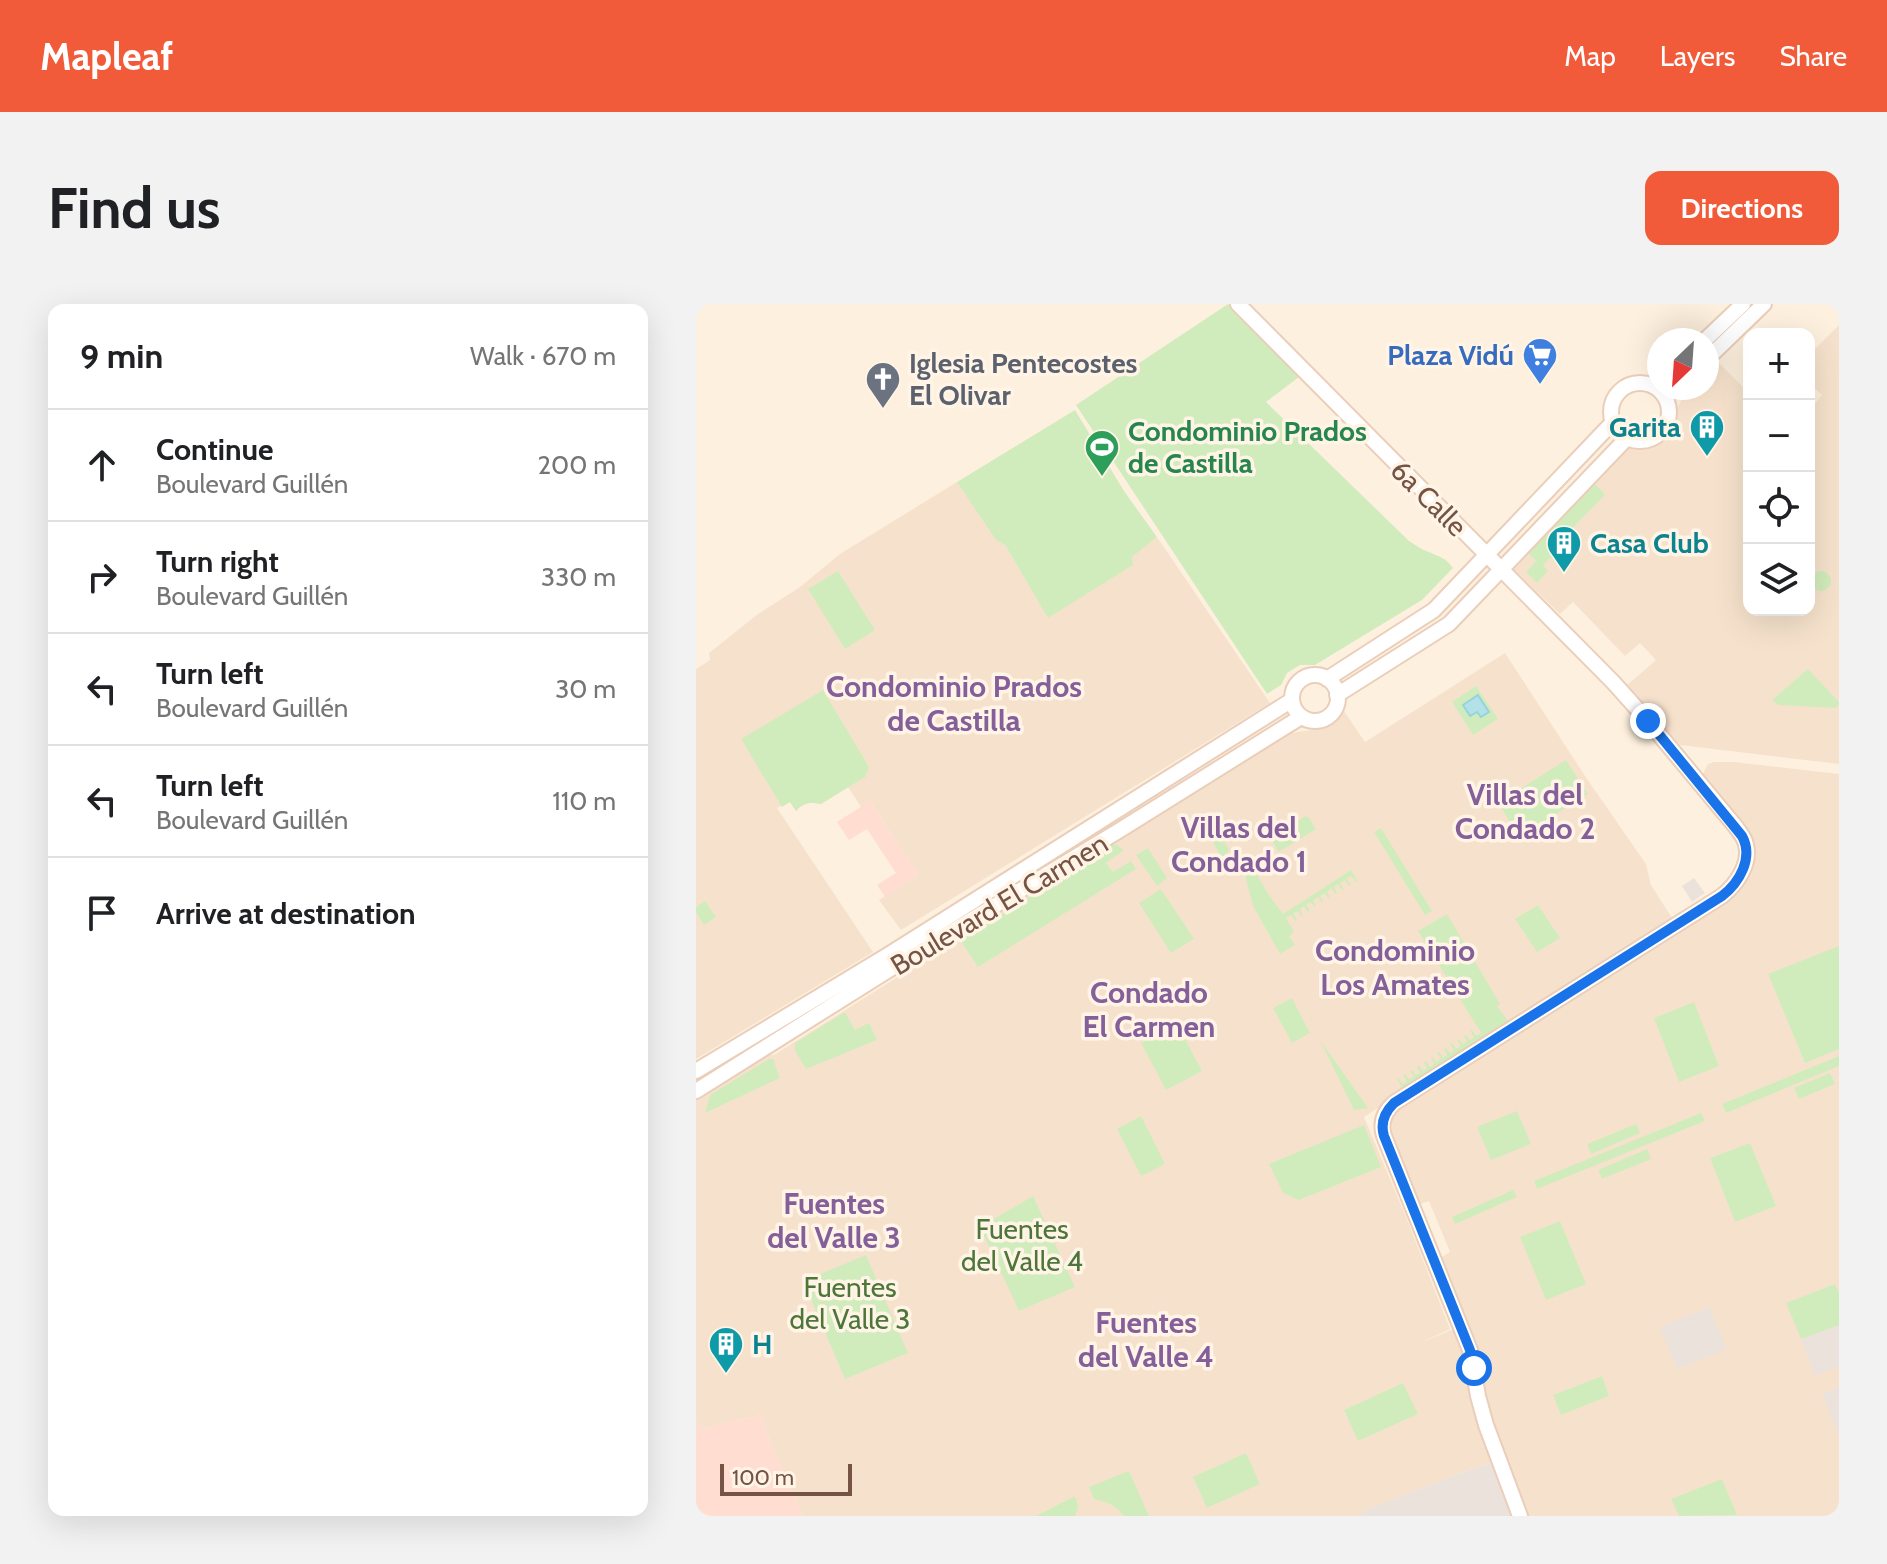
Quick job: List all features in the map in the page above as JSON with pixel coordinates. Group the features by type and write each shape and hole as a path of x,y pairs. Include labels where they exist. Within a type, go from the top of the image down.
{"main road":[{"name":"6a Calle","path":"1238,304 1613,682 1746,842 1745,864 1738,879 1722,896 1394,1103 1385,1114 1382,1124 1384,1136 1470,1350 1486,1425 1520,1516"},
{"path":"1718,328 1743,304"},
{"path":"1719,347 1764,304"},
{"path":"1647,385 1629,385 1612,405 1613,422 1621,434 1641,441 1661,433 1668,420 1667,400"},
{"name":"Boulevard El Carmen","path":"696,1091 895,966 969,912 1292,700 1293,688 1305,677 1312,675 1327,679 1434,610 1613,422"},
{"name":"Boulevard El Carmen","path":"701,1068 969,912 1132,823 1301,717 1316,721 1329,716 1337,704 1337,695 1449,624 1627,438"},
{"path":"1327,679 1333,683 1337,695"},
{"path":"1292,700 1295,711 1301,717"},
{"path":"701,1068 711,1078 717,1078"}],"shaded area":[{"path":"1839,325 1839,764 1680,745 1626,686 1656,660 1640,643 1625,656 1573,602 1560,614 1509,565 1612,458 1632,445 1653,444 1669,433 1681,400 1719,400 1719,363 1743,387 1743,616 1815,616 1815,404 1822,395 1815,389 1815,349"},
{"path":"957,482 1005,545 1048,617 1157,537 1270,703 901,930 879,900 918,875 870,801 861,807 848,787 821,804 810,802 796,811 790,802 777,808 873,952 696,1059 696,669 710,660 709,653 840,554"},
{"path":"1505,653 1646,864 1651,885 1672,918 1364,1117 1450,1329 1420,1343 1454,1329 1491,1463 1362,1512 1363,1516 803,1516 761,1415 702,1429 696,1418 696,1098 774,1055 1105,846 1292,733 1329,727 1344,711 1365,742"},
{"path":"1714,762 1839,774 1839,1516 1528,1516 1487,1410 1440,1258 1450,1252 1429,1201 1417,1205 1392,1136 1392,1119 1401,1105 1738,893 1753,864 1754,846 1702,776 1708,764"},
{"path":"870,801 918,875 885,897 877,885 896,873 867,829 849,840 837,822"},
{"path":"1694,878 1705,893 1692,902 1682,886"},
{"path":"1709,1307 1727,1349 1677,1369 1660,1327"},
{"path":"1839,1325 1839,1366 1815,1376 1801,1339"},
{"path":"1839,1387 1839,1430 1837,1431 1822,1394"},
{"path":"761,1415 803,1516 696,1516 696,1418 702,1429"},
{"path":"1491,1463 1511,1516 1363,1516 1361,1512 1455,1475"}],"green space":[{"path":"1228,304 1299,377 1266,402 1409,541 1442,558 1453,568 1422,600 1315,665 1300,665 1287,673 1281,685 1267,694 1076,405"},
{"name":"Condominio Prados de Castilla","path":"1075,410 1124,491 1157,537 1132,557 1133,565 1048,618 1005,545 996,540 957,482"},
{"path":"1591,479 1605,495 1552,549 1561,558 1556,563 1550,558 1543,565 1548,571 1537,583 1526,572 1536,561 1524,549"},
{"path":"838,571 875,630 845,649 808,589"},
{"path":"1821,571 1830,577 1828,588 1821,591 1815,589 1815,573"},
{"path":"1808,669 1839,702 1838,706 1778,705 1772,700"},
{"path":"1476,686 1498,719 1473,735 1452,702"},
{"path":"823,690 869,767 865,777 821,804 807,804 796,811 790,802 782,807 741,739"},
{"name":"Villas del Condado 2","path":"1566,760 1588,794 1520,837 1498,803"},
{"name":"Villas del Condado 1","path":"1305,816 1316,829 1279,852 1273,843 1275,836"},
{"path":"1213,826 1229,849 1223,856 1211,839 1209,829"},
{"name":"Condominio Los Amates","path":"1381,828 1432,911 1425,915 1374,832"},
{"name":"Condado El Carmen","path":"1109,845 1117,845 1124,850 1106,863 1113,872 1131,861 1136,869 978,967 960,940"},
{"path":"1148,848 1167,878 1157,886 1136,855"},
{"name":"Villas del Condado 1","path":"1245,854 1283,914 1351,870 1357,880 1351,876 1347,879 1351,884 1349,886 1345,880 1340,883 1342,890 1338,884 1334,887 1335,894 1331,888 1327,892 1330,897 1324,893 1320,896 1322,903 1318,897 1313,900 1315,907 1310,902 1306,905 1310,910 1308,912 1304,906 1300,909 1303,915 1298,911 1293,913 1297,919 1295,921 1291,915 1286,918 1294,932 1289,936 1295,945 1280,954 1253,906 1240,856"},
{"name":"Condado El Carmen","path":"1161,889 1194,939 1171,953 1139,903"},
{"path":"705,901 716,917 704,925 696,907"},
{"path":"1538,905 1560,938 1537,952 1515,919"},
{"name":"Condominio Los Amates","path":"1447,914 1508,1021 1403,1090 1398,1078 1403,1084 1407,1081 1403,1075 1409,1079 1414,1077 1410,1071 1416,1075 1420,1073 1419,1065 1423,1071 1427,1068 1424,1062 1430,1067 1434,1064 1432,1057 1436,1062 1441,1059 1437,1053 1443,1058 1447,1055 1444,1049 1450,1053 1454,1051 1450,1044 1456,1049 1461,1046 1457,1040 1463,1044 1467,1042 1464,1036 1470,1040 1474,1037 1470,1031 1476,1036 1481,1033 1418,931"},
{"path":"1839,946 1839,1049 1805,1063 1768,974"},
{"path":"1292,998 1310,1033 1292,1043 1273,1008"},
{"path":"1694,1002 1719,1066 1679,1082 1654,1018"},
{"path":"845,1012 855,1030 869,1023 877,1040 806,1069 795,1051 795,1043"},
{"name":"Condado El Carmen","path":"1177,1024 1202,1071 1166,1090 1141,1043"},
{"path":"1320,1040 1368,1108 1354,1110"},
{"path":"1839,1056 1839,1066 1726,1113 1722,1104"},
{"path":"773,1059 780,1078 705,1113 710,1095"},
{"path":"1830,1073 1835,1084 1799,1099 1794,1088"},
{"path":"1517,1111 1531,1144 1491,1160 1477,1127"},
{"path":"1701,1113 1705,1121 1537,1189 1534,1181"},
{"name":"Condado El Carmen","path":"1141,1116 1165,1164 1141,1176 1117,1129"},
{"path":"1636,1124 1640,1133 1591,1154 1587,1144"},
{"path":"1364,1125 1381,1167 1299,1200 1283,1193 1269,1164"},
{"path":"1750,1143 1776,1206 1735,1222 1710,1158"},
{"path":"1647,1149 1651,1159 1602,1179 1598,1170"},
{"path":"1513,1190 1517,1197 1455,1224 1452,1217"},
{"name":"Fuentes del Valle 4","path":"1033,1196 1075,1287 1019,1311 980,1227"},
{"path":"1560,1221 1586,1284 1546,1300 1520,1237"},
{"name":"Fuentes del Valle 3","path":"866,1255 908,1353 845,1379 803,1281"},
{"path":"1835,1284 1839,1293 1839,1325 1801,1339 1786,1303"},
{"path":"1602,1376 1609,1396 1561,1415 1553,1395"},
{"path":"1403,1383 1418,1414 1358,1441 1344,1410"},
{"path":"1246,1453 1260,1484 1207,1508 1193,1477"},
{"path":"1129,1471 1149,1516 1124,1516 1111,1504 1094,1499 1089,1487"},
{"path":"1722,1479 1737,1515 1679,1516 1671,1499"},
{"path":"1075,1496 1078,1507 1075,1516 1036,1516"}],"water":[{"path":"1478,695 1489,712 1481,717 1477,712 1470,716 1463,705"}],"place":[{"name":"Plaza Vidú","path":"1540,386"},
{"name":"Iglesia Pentecostes El Olivar","path":"883,410"},
{"name":"Garita","path":"1707,458"},
{"name":"Condominio Prados de Castilla","path":"1102,478"},
{"name":"Casa Club","path":"1564,574"},
{"name":"H","path":"726,1375"}],"district":[{"name":"Condominio Prados de Castilla","path":"954,703"},
{"name":"Villas del Condado 2","path":"1525,811"},
{"name":"Villas del Condado 1","path":"1239,844"},
{"name":"Condominio Los Amates","path":"1395,967"},
{"name":"Condado El Carmen","path":"1149,1009"},
{"name":"Fuentes del Valle 3","path":"834,1220"},
{"name":"Fuentes del Valle 4","path":"1146,1339"}],"route":[{"path":"1474,1368 1470,1350 1384,1136 1383,1120 1394,1103 1722,896 1738,879 1747,856 1746,842 1648,721"}]}
